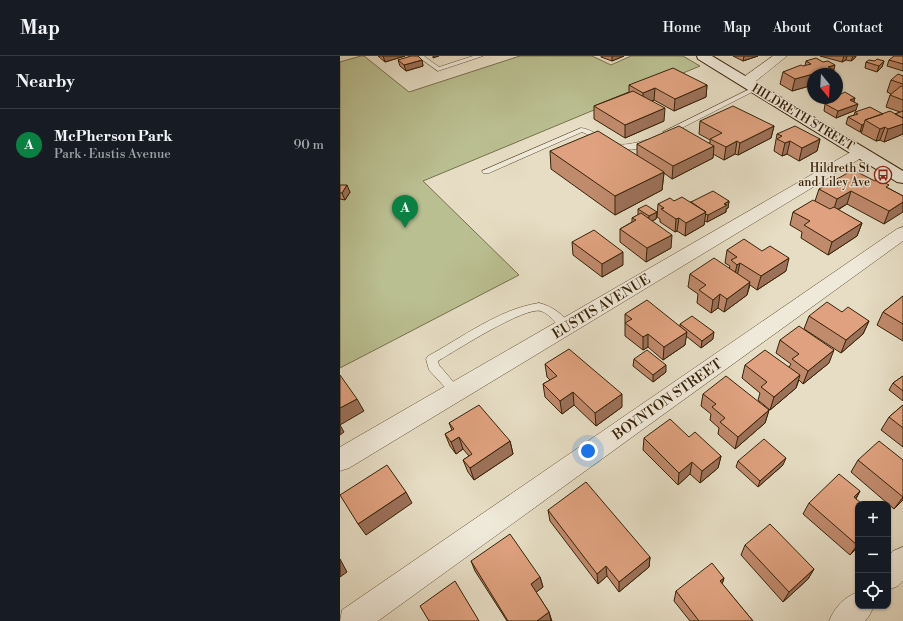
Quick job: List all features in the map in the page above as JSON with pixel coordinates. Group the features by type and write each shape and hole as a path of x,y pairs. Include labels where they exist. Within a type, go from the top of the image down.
{"street":[{"name":"HILDRETH STREET","path":"703,56 861,152 901,174"},
{"path":"751,85 781,56"},
{"name":"EUSTIS AVENUE","path":"340,460 861,152"},
{"name":"BOYNTON STREET","path":"353,621 903,233"},
{"path":"891,573 903,561"},
{"path":"844,621 856,609"}],"lane":[{"path":"420,56 438,69 480,56"},
{"path":"486,171 581,130 588,130 604,142 617,147 636,146 660,136 751,85"},
{"path":"456,392 433,367 432,359 512,315 530,308 540,307 550,312 566,327"}],"green space":[{"path":"364,56 409,92 520,56 592,56 611,65 631,56 683,56 700,66 423,181 519,275 340,368 340,62"}],"building":[{"path":"411,56 418,56 422,60 404,65 398,60"},
{"path":"894,56 903,56 903,64 889,60"},
{"path":"816,58 823,62 828,61 835,65 828,67 830,68 807,68 807,76 795,79 783,72 801,65 811,64 806,61"},
{"path":"877,59 884,61 879,66 866,62 869,60 875,61"},
{"path":"673,68 707,85 675,99 655,88 643,93 629,85"},
{"path":"898,74 903,76 903,84 891,80"},
{"path":"901,86 903,87 903,100 890,95"},
{"path":"633,91 665,108 625,125 594,106"},
{"path":"845,92 855,98 850,100 858,104 838,111 825,104 843,104 843,93"},
{"path":"733,106 774,126 740,143 737,141 726,147 710,139 722,133 700,121"},
{"path":"870,107 883,114 865,120 864,124 862,125 848,117 858,114 855,112"},
{"path":"890,111 903,118 903,124 888,129 885,127 880,129 865,120"},
{"path":"903,111 903,118 895,114"},
{"path":"679,126 714,146 673,166 637,144"},
{"path":"795,126 820,139 802,148 790,141 785,143 777,139 782,136 777,134"},
{"path":"598,131 664,172 615,196 550,151"},
{"path":"853,170 875,181 878,179 889,185 886,187 903,196 903,202 889,211 851,191 837,199 819,189"},
{"path":"340,185 347,185 342,193 340,193"},
{"path":"713,191 729,201 724,204 727,205 708,215 691,202"},
{"path":"682,197 706,212 686,223 679,218 676,219 661,209 664,208 658,204 670,198 674,201"},
{"path":"813,200 830,209 834,207 862,223 832,242 804,225 810,221 793,212"},
{"path":"646,205 657,212 649,216 638,209"},
{"path":"641,213 672,235 647,248 620,229 636,220 632,218"},
{"path":"594,230 623,252 602,264 572,242"},
{"path":"744,239 762,251 770,246 789,258 761,276 740,263 737,265 731,260 737,257 727,250"},
{"path":"714,258 750,282 727,299 720,294 713,300 699,290 706,285 690,274"},
{"path":"903,296 903,324 883,312"},
{"path":"647,300 687,332 664,347 648,334 643,337 625,323 632,319 625,314"},
{"path":"827,302 842,312 848,307 869,321 846,340 809,316"},
{"path":"692,316 714,332 702,341 680,324"},
{"path":"799,326 834,350 808,371 792,359 799,354 780,340"},
{"path":"569,349 622,394 595,413 573,392 560,401 543,384 557,376 545,364"},
{"path":"647,350 666,365 653,375 634,359"},
{"path":"765,350 800,375 774,397 761,387 767,382 745,365"},
{"path":"340,375 357,399 340,408"},
{"path":"726,376 769,410 738,437 720,422 725,418 712,407 716,404 703,394"},
{"path":"903,376 903,391 893,383"},
{"path":"479,405 510,441 470,468 463,460 472,454 459,437 451,442 445,434 454,429 449,423"},
{"path":"903,405 903,428 889,417"},
{"path":"670,419 689,437 695,432 721,456 702,471 692,462 679,473 644,438"},
{"path":"764,439 786,458 760,481 738,461"},
{"path":"879,441 903,460 903,497 858,460"},
{"path":"387,465 406,492 358,524 340,495"},
{"path":"839,474 860,491 854,497 859,501 855,501 855,543 809,503"},
{"path":"586,482 650,557 619,582 606,566 597,574 548,510"},
{"path":"770,524 814,569 789,592 745,545"},
{"path":"510,534 540,577 531,584 549,612 537,621 508,621 471,561"},
{"path":"712,563 724,578 720,581 753,621 699,621 676,591"},
{"path":"455,581 479,621 429,621 420,606"}],"place":[{"name":"Hildreth St and Liley Ave","path":"883,175"},
{"name":"McPherson Park","path":"405,228"}]}
